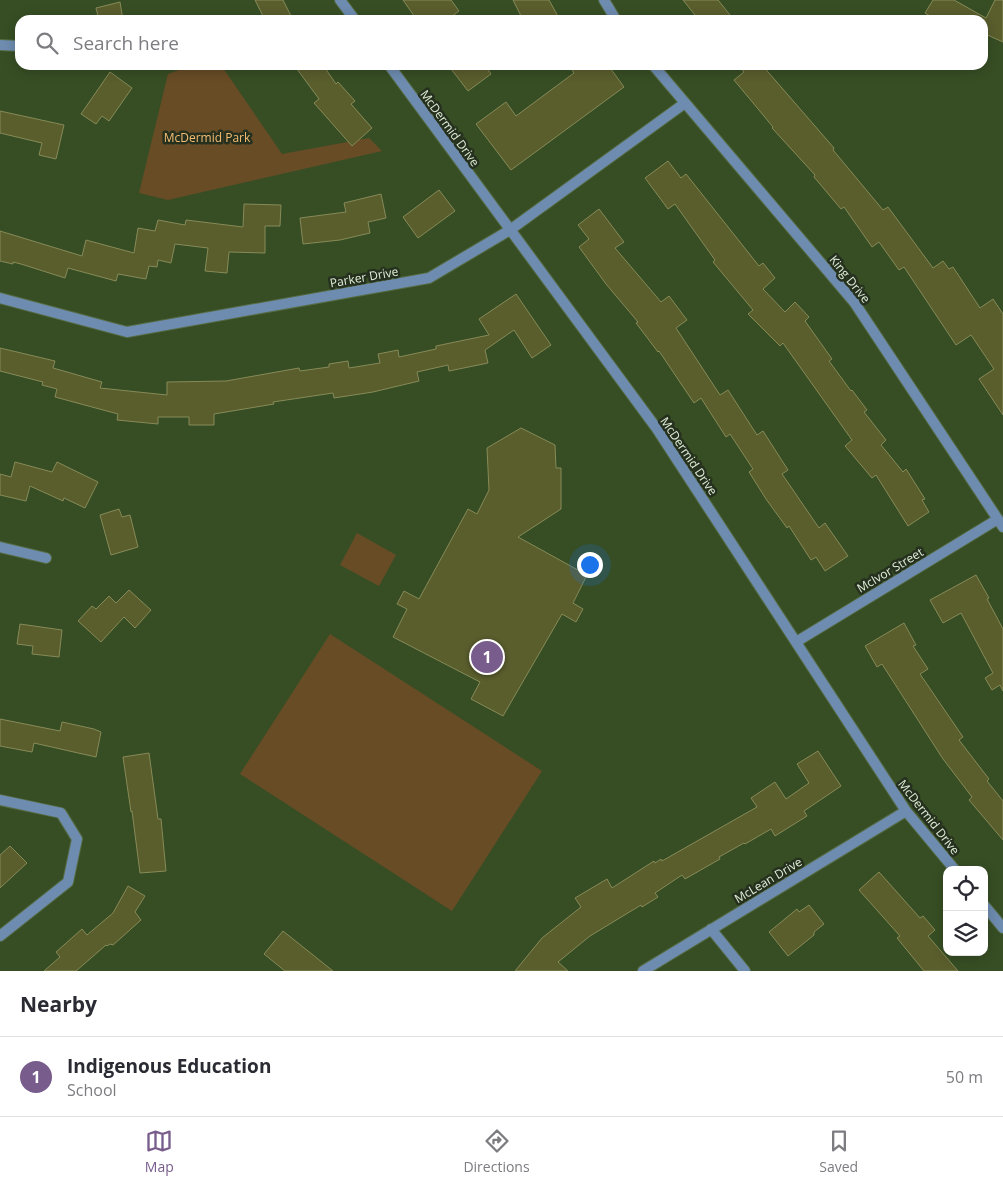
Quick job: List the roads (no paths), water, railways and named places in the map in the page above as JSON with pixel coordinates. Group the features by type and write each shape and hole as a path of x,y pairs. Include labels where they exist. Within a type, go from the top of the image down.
{"street":[{"path":"340,0 351,15"},
{"path":"604,0 613,15"},
{"path":"0,45 15,46"},
{"name":"McDermid Drive","path":"392,70 657,428 906,811 952,866"},
{"name":"King Drive","path":"657,70 854,302 1000,523"},
{"name":"Parker Drive","path":"0,298 127,332 428,278 510,230 685,103"},
{"name":"McIvor Street","path":"796,642 1000,523"},
{"path":"0,547 46,558"},
{"path":"0,800 61,813 77,839 68,882 0,936"},
{"name":"McLean Drive","path":"643,971 906,811"},
{"path":"988,910 1003,928"},
{"path":"710,929 745,971"}],"place":[{"name":"Indigenous Education","path":"487,657"}],"park label":[{"name":"McDermid Park","path":"207,137"}]}
